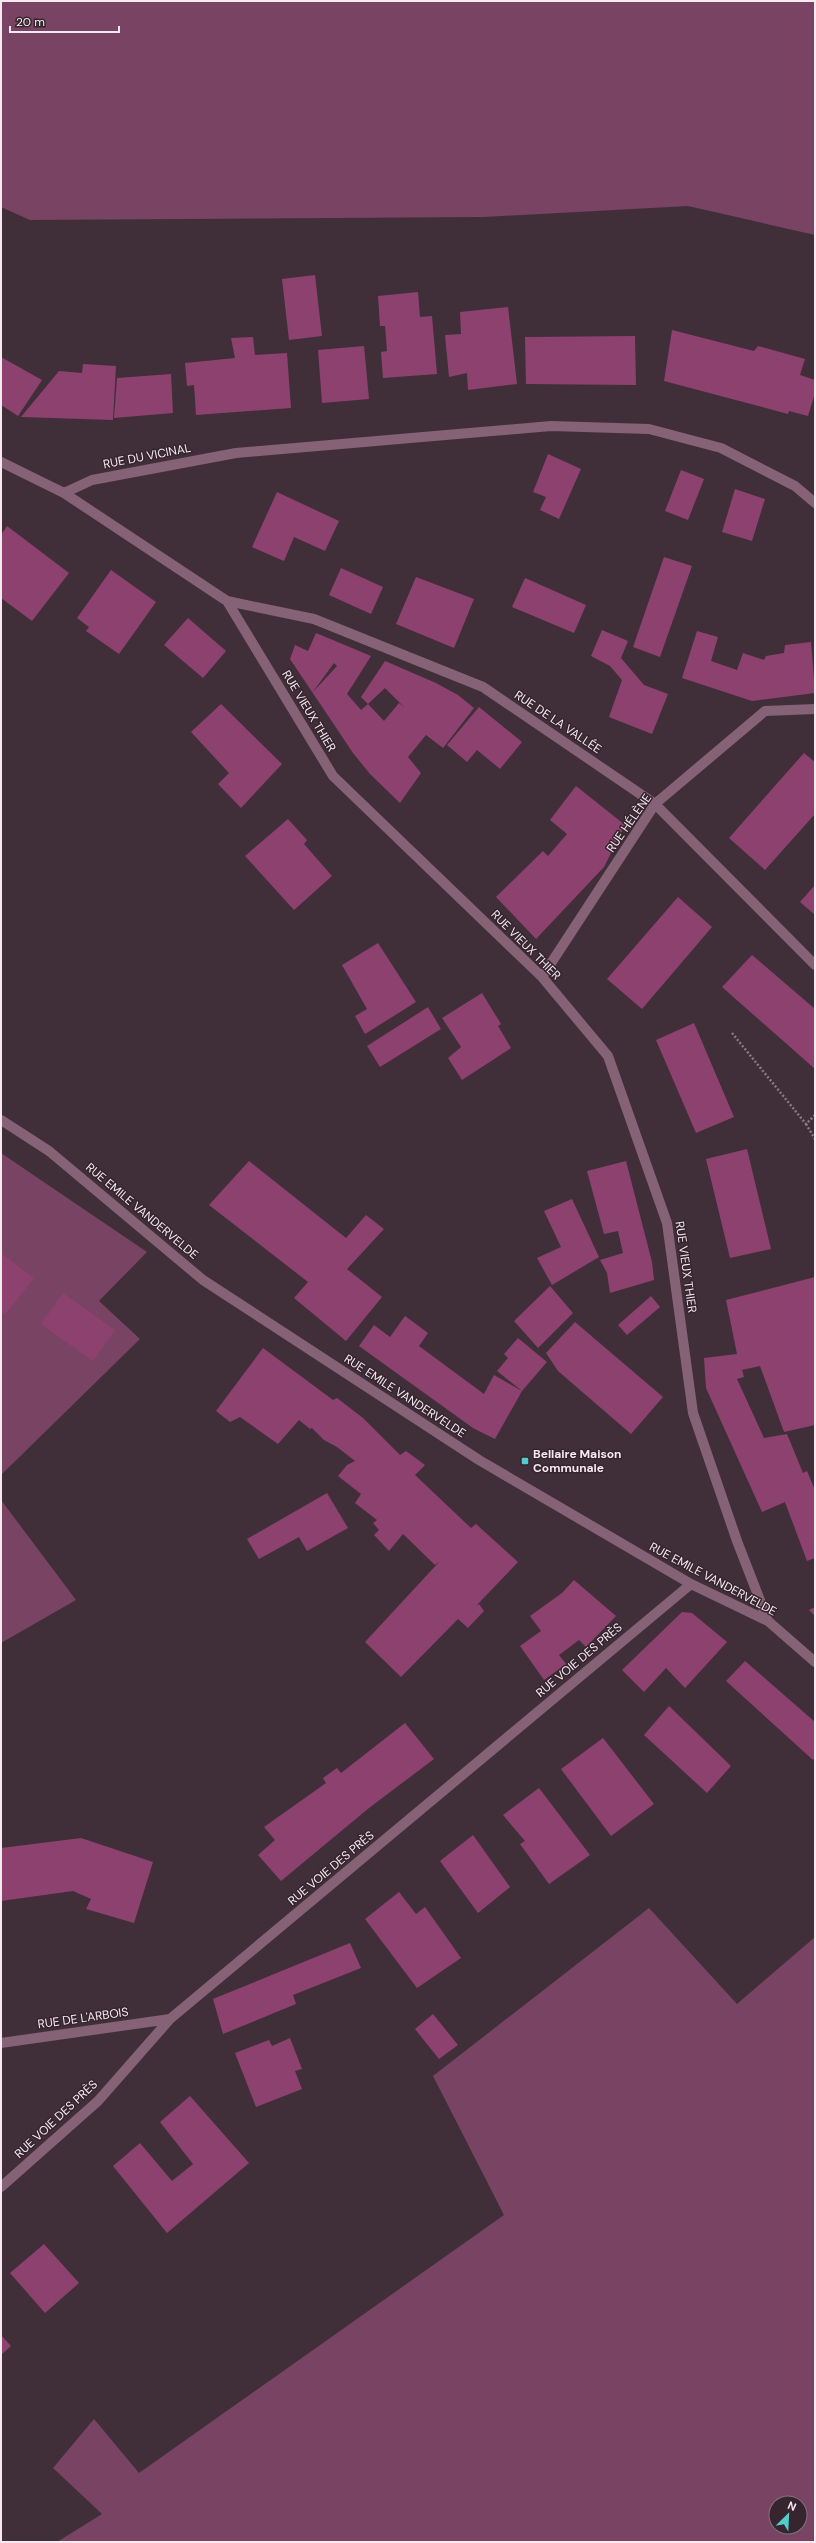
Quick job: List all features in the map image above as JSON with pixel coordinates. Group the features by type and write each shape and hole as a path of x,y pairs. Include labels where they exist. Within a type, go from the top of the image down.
{"street":[{"name":"RUE DU VICINAL","path":"64,493 92,480 236,453 551,426 649,429 722,448 795,486 815,503"},
{"name":"RUE VIEUX THIER","path":"1,462 64,493 227,601 333,776 542,977 608,1056 667,1223 693,1413 737,1541 768,1621"},
{"name":"RUE DE LA VALLÉE","path":"227,601 314,619 484,687 655,804 815,965"},
{"name":"RUE HÉLÈNE","path":"542,977 655,804 765,711 815,709"},
{"name":"RUE EMILE VANDERVELDE","path":"1,1120 49,1150 204,1280 479,1460 691,1584 768,1621 815,1662"},
{"name":"RUE VOIE DES PRÈS","path":"1,2187 98,2101 170,2019 691,1584"},
{"name":"RUE DE L'ARBOIS","path":"1,2043 170,2019"}],"path":[{"path":"732,1033 806,1124 815,1139"},
{"path":"806,1124 815,1116"}],"shaded area":[{"path":"1,1 815,1 815,235 688,206 484,217 30,220 1,207"},
{"path":"1,1153 147,1252 99,1301 140,1339 1,1475"},
{"path":"1,1500 76,1600 1,1643"},
{"path":"649,1908 737,2004 815,1937 815,2542 57,2542 102,2514 53,2468 94,2419 139,2473 504,2215 433,2076"}],"building":[{"path":"315,275 322,336 289,340 282,279"},
{"path":"418,292 420,317 432,316 437,374 383,378 381,352 387,351 385,326 380,326 378,296"},
{"path":"508,307 517,384 468,390 467,373 449,377 445,335 461,334 460,312"},
{"path":"672,330 754,351 758,346 805,359 800,375 815,380 815,393 808,416 789,411 788,414 664,381"},
{"path":"635,336 636,385 526,384 525,337"},
{"path":"253,337 255,355 287,353 291,408 196,415 194,385 187,386 185,363 235,358 231,338"},
{"path":"364,346 369,399 322,403 318,350"},
{"path":"1,357 42,380 18,416 1,405"},
{"path":"83,364 116,366 113,420 21,417 59,371 82,373"},
{"path":"171,374 173,413 114,418 117,378"},
{"path":"548,454 581,469 559,519 540,510 546,497 533,492"},
{"path":"681,470 704,479 688,520 665,511"},
{"path":"735,489 765,499 752,541 722,532"},
{"path":"277,492 339,521 325,551 294,537 284,561 252,547"},
{"path":"7,526 69,573 32,621 1,598 1,535"},
{"path":"664,557 692,566 660,657 633,647"},
{"path":"341,568 383,587 371,614 329,595"},
{"path":"111,570 156,602 119,654 86,631 89,627 77,618"},
{"path":"416,577 474,599 454,648 396,624"},
{"path":"525,578 586,605 574,633 512,607"},
{"path":"188,618 226,651 203,678 164,645"},
{"path":"602,630 628,641 621,658 644,685 668,694 652,734 609,717 622,680 610,666 591,656"},
{"path":"697,631 718,637 711,661 737,670 743,653 764,660 766,656 784,653 785,645 811,642 815,693 752,701 682,678"},
{"path":"316,633 371,656 347,694 361,710 368,704 361,697 385,661 436,683 458,695 474,708 443,748 426,735 408,757 421,773 400,803 370,774 353,753 312,693 337,666 334,663 312,692 290,659 295,645 308,651","holes":["385,688 405,708 399,703 384,721 368,704"]},
{"path":"221,704 282,764 241,808 218,784 229,773 191,732"},
{"path":"479,707 522,742 500,769 477,750 467,762 447,745"},
{"path":"804,753 815,762 815,814 765,870 729,838"},
{"path":"576,786 625,825 604,867 536,939 496,897 543,851 548,856 567,834 550,820"},
{"path":"288,819 307,840 304,844 332,876 294,910 245,856"},
{"path":"815,885 815,915 800,902"},
{"path":"678,897 712,927 642,1009 607,979"},
{"path":"378,943 416,1002 365,1034 355,1016 367,1009 342,965"},
{"path":"752,955 815,1009 815,1069 722,987"},
{"path":"482,993 501,1024 498,1026 511,1048 462,1080 448,1058 461,1047 442,1018"},
{"path":"428,1007 441,1029 380,1067 367,1046"},
{"path":"694,1023 734,1117 696,1133 656,1040"},
{"path":"747,1149 771,1249 730,1258 706,1159"},
{"path":"249,1161 346,1238 366,1215 384,1229 347,1269 382,1297 346,1341 294,1298 308,1282 209,1205"},
{"path":"626,1161 652,1262 654,1280 610,1293 607,1273 600,1260 623,1253 618,1231 604,1234 587,1171"},
{"path":"572,1199 599,1257 552,1285 537,1258 561,1247 544,1211"},
{"path":"1,1253 34,1278 5,1315 1,1311"},
{"path":"815,1277 815,1425 784,1432 760,1366 742,1370 744,1377 737,1379 764,1438 787,1434 803,1473 807,1471 815,1490 815,1558 807,1561 785,1502 762,1512 706,1388 704,1358 737,1354 726,1300"},
{"path":"550,1286 573,1313 538,1348 514,1321"},
{"path":"63,1293 115,1330 93,1361 41,1324"},
{"path":"651,1296 660,1307 627,1335 618,1325"},
{"path":"405,1316 428,1333 419,1346 484,1394 494,1375 522,1391 495,1439 473,1428 359,1346 374,1325 390,1337"},
{"path":"575,1322 663,1397 631,1434 558,1371 546,1353"},
{"path":"518,1338 547,1362 522,1391 497,1371 508,1358 504,1354"},
{"path":"263,1348 333,1400 337,1398 363,1418 400,1455 406,1451 425,1465 415,1475 471,1528 476,1524 518,1562 476,1606 479,1604 484,1611 468,1628 458,1619 401,1677 365,1642 440,1561 435,1565 403,1534 389,1551 374,1535 379,1530 373,1523 377,1520 355,1503 361,1494 338,1476 347,1465 355,1461 337,1447 324,1440 312,1428 310,1429 299,1420 278,1444 240,1417 230,1422 216,1411"},
{"path":"327,1493 348,1528 307,1551 299,1537 259,1559 247,1539"},
{"path":"574,1580 616,1616 586,1647 579,1640 559,1655 566,1664 544,1680 520,1646 541,1631 530,1616 562,1593"},
{"path":"815,1607 815,1616 809,1610"},
{"path":"682,1612 692,1613 727,1642 685,1688 666,1668 644,1692 622,1670"},
{"path":"745,1661 815,1722 815,1757 813,1760 726,1681"},
{"path":"669,1706 731,1766 707,1793 644,1735"},
{"path":"405,1723 434,1759 369,1808 281,1881 258,1855 275,1840 264,1827 326,1783 323,1778 337,1768 341,1773"},
{"path":"603,1738 654,1804 611,1836 561,1769"},
{"path":"539,1788 590,1855 549,1884 520,1844 525,1841 503,1815"},
{"path":"473,1835 510,1887 478,1913 440,1861"},
{"path":"81,1838 153,1862 134,1923 86,1909 91,1899 73,1891 1,1901 1,1848"},
{"path":"399,1892 416,1914 425,1907 461,1958 417,1988 365,1919"},
{"path":"350,1943 361,1968 293,1995 296,2004 223,2034 213,1999"},
{"path":"433,2014 458,2045 439,2059 415,2029"},
{"path":"290,2038 302,2069 295,2071 302,2089 256,2107 235,2053 269,2040 272,2046"},
{"path":"190,2096 249,2163 167,2233 113,2166 140,2143 172,2181 193,2164 160,2122"},
{"path":"44,2244 79,2283 45,2313 10,2273"},
{"path":"1,2335 11,2346 1,2355"}],"place":[{"name":"Bellaire Maison Communale","path":"525,1461"}]}
